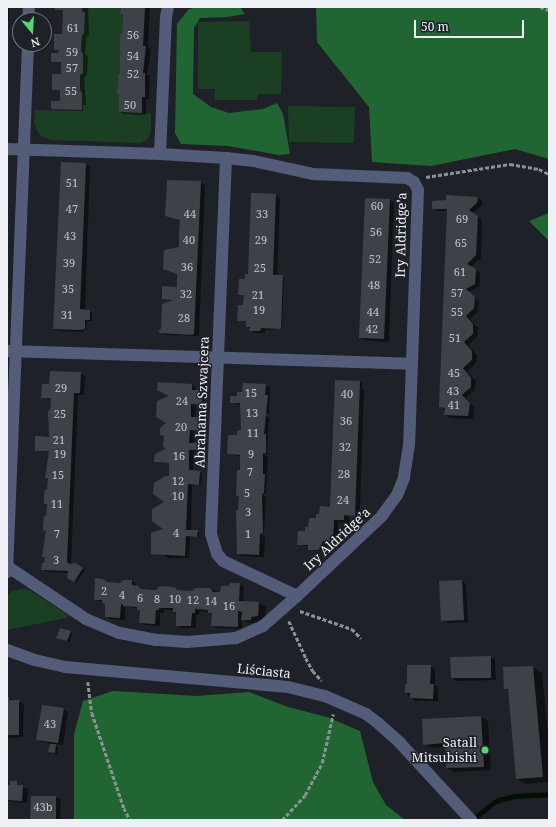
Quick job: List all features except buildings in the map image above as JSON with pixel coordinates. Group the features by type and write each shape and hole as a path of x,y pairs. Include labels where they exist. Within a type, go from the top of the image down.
{"street":[{"path":"160,154 166,17 168,7"},
{"path":"7,570 11,351 24,149 28,52"},
{"path":"7,148 226,158 254,161 313,174 407,178 414,182"},
{"name":"Abrahama Szwajcera","path":"226,158 212,534 217,554 223,561 297,596"},
{"name":"Iry Aldridge’a","path":"7,570 86,619 119,633 156,640 187,642 236,638 263,626 372,526 387,510 397,495 404,478 408,458 418,190 414,182"},
{"path":"11,351 411,364"},
{"name":"Liściasta","path":"7,650 48,664 86,670 288,687 334,700 366,714 378,723 400,743 468,817"}],"path":[{"path":"540,7 549,10"},
{"path":"414,182 446,173 510,164 539,170 549,174"},
{"path":"295,609 352,629 361,638"},
{"path":"282,820 305,795 322,763 331,727 334,700 329,690 313,671 287,617"},
{"path":"86,670 92,713 124,808 130,820"}],"green space":[{"path":"82,7 121,7 120,13 123,14 122,34 120,34 120,74 118,74 117,93 119,94 119,112 151,113 151,131 148,139 140,143 51,140 40,135 34,124 35,110 82,111 80,75 83,72 83,53 81,51 85,13 82,11"},
{"path":"200,7 240,7 245,14 227,17 200,18 194,28 193,94 211,107 229,113 263,109 277,103 283,114 290,154 279,155 228,146 181,144 175,133 177,24 189,9"},
{"path":"316,7 549,7 549,159 515,149 431,166 372,162 369,107 317,42"},
{"path":"249,21 251,52 282,52 281,94 258,94 257,100 214,100 215,89 198,89 198,22"},
{"path":"288,106 355,107 354,143 289,142"},
{"path":"549,213 549,241 529,221"},
{"path":"14,590 29,590 68,615 66,618 7,630 7,595"},
{"path":"113,691 196,696 249,692 288,707 327,717 360,731 373,782 386,805 405,820 74,820 74,734 83,701"}],"waterway":[{"path":"472,820 499,800 515,796 549,794"}],"place":[{"name":"Satall Mitsubishi","path":"485,750"}]}
